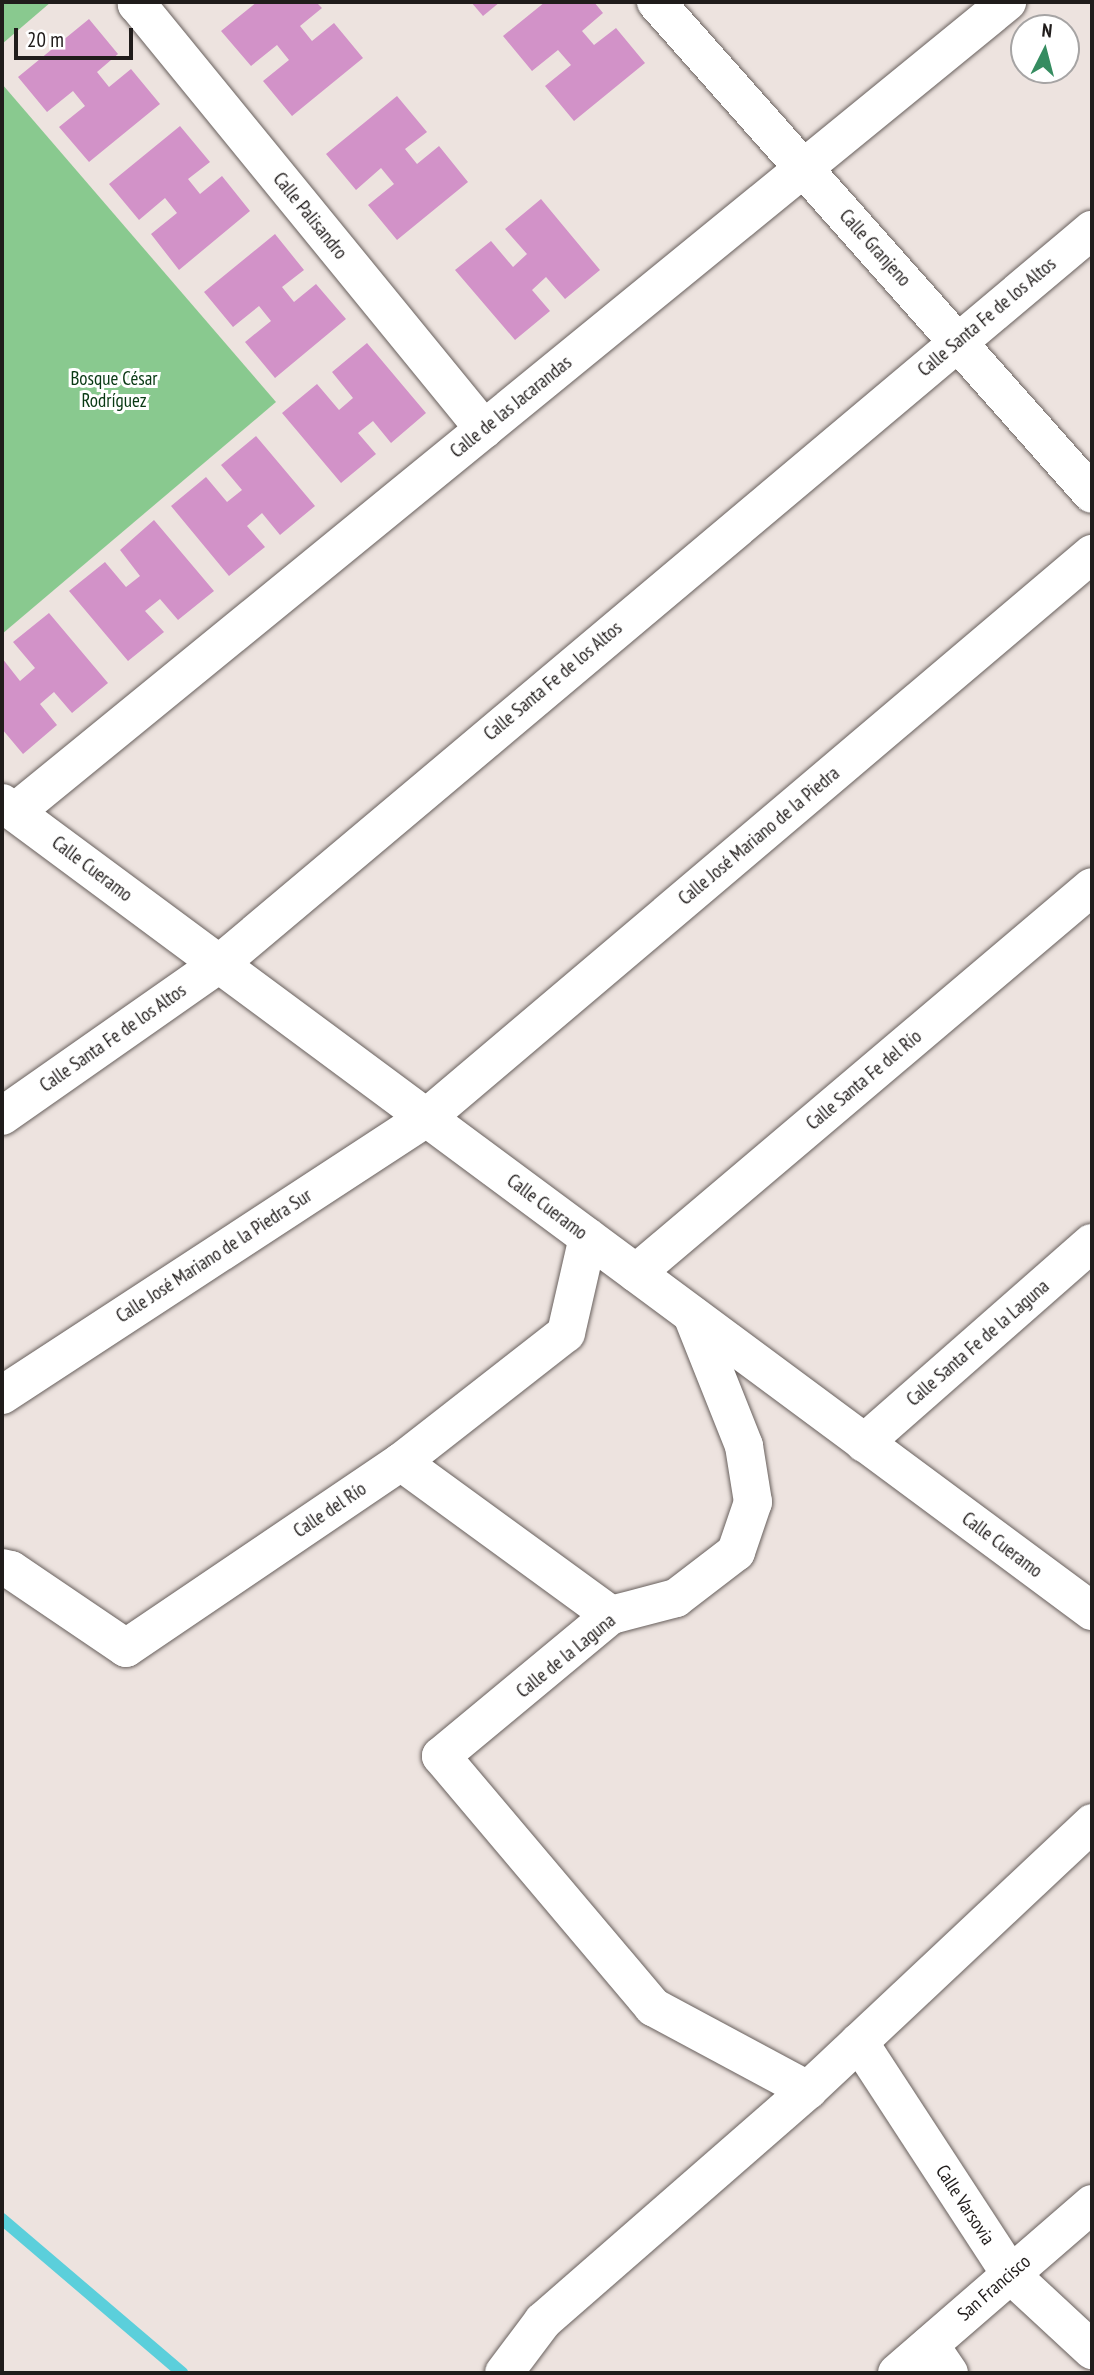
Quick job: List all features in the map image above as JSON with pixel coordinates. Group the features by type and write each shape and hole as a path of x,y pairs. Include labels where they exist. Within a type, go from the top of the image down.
{"street":[{"name":"Calle Granjeno","path":"656,2 1092,494"},
{"name":"Calle de las Jacarandas","path":"8,808 484,429 1007,2"},
{"name":"Calle Palisandro","path":"138,3 484,429"},
{"name":"Calle Santa Fe de los Altos","path":"2,1116 219,964 1092,230"},
{"name":"Calle José Mariano de la Piedra","path":"426,1118 1092,554"},
{"name":"Calle Cueramo","path":"8,808 864,1443 1084,1593"},
{"name":"Calle Santa Fe del Río","path":"636,1273 1092,887"},
{"name":"Calle José Mariano de la Piedra Sur","path":"2,1395 426,1118"},
{"name":"Calle del Río","path":"2,1568 11,1570 126,1647 401,1462 566,1333 587,1237"},
{"name":"Calle Santa Fe de la Laguna","path":"864,1443 1092,1243"},
{"name":"Calle de la Laguna","path":"692,1315 744,1446 753,1502 736,1552 676,1598 611,1615 441,1756 653,2007 808,2090"},
{"path":"401,1462 611,1615"},
{"path":"504,2373 543,2321 808,2090 1092,1823"},
{"name":"Calle Varsovia","path":"859,2042 1010,2274 1092,2350"},
{"name":"San Francisco","path":"897,2373 939,2359 1010,2274 1092,2204"}],"green space":[{"path":"2,2 51,2 2,44"},
{"name":"Bosque César Rodríguez","path":"2,84 276,402 2,634"}],"building":[{"path":"257,2 316,2 322,8 300,26 312,41 334,23 363,58 292,116 263,81 289,60 277,45 251,66 221,31"},
{"path":"471,2 500,2 483,16"},
{"path":"545,2 594,2 603,13 582,31 594,45 616,28 645,63 574,121 545,86 571,65 558,50 532,71 503,36"},
{"path":"89,19 118,54 97,72 109,87 131,69 160,104 89,162 59,127 85,106 73,91 47,112 18,77"},
{"path":"397,96 427,132 405,149 417,164 439,146 468,182 397,240 368,205 394,184 381,168 356,190 326,154"},
{"path":"180,126 210,162 188,179 200,194 222,176 250,211 179,270 151,234 177,213 165,198 139,220 109,184"},
{"path":"541,199 600,270 565,299 546,277 532,290 550,311 515,340 455,270 491,241 513,267 527,254 505,229"},
{"path":"275,234 304,270 282,287 294,302 316,284 346,319 275,378 245,342 271,321 259,306 233,327 204,292"},
{"path":"367,343 426,413 391,443 373,421 358,433 376,454 341,483 282,413 317,384 339,410 353,398 332,372"},
{"path":"256,436 315,506 280,535 262,513 247,526 265,547 229,576 171,506 206,477 227,502 242,490 221,465"},
{"path":"154,520 214,591 178,620 160,599 145,611 164,632 128,661 69,591 105,562 126,587 140,576 120,550"},
{"path":"49,613 108,683 72,713 54,692 40,704 57,725 23,754 2,729 2,658 20,681 35,668 13,642"}],"waterway":[{"path":"2,2219 182,2373"}]}
